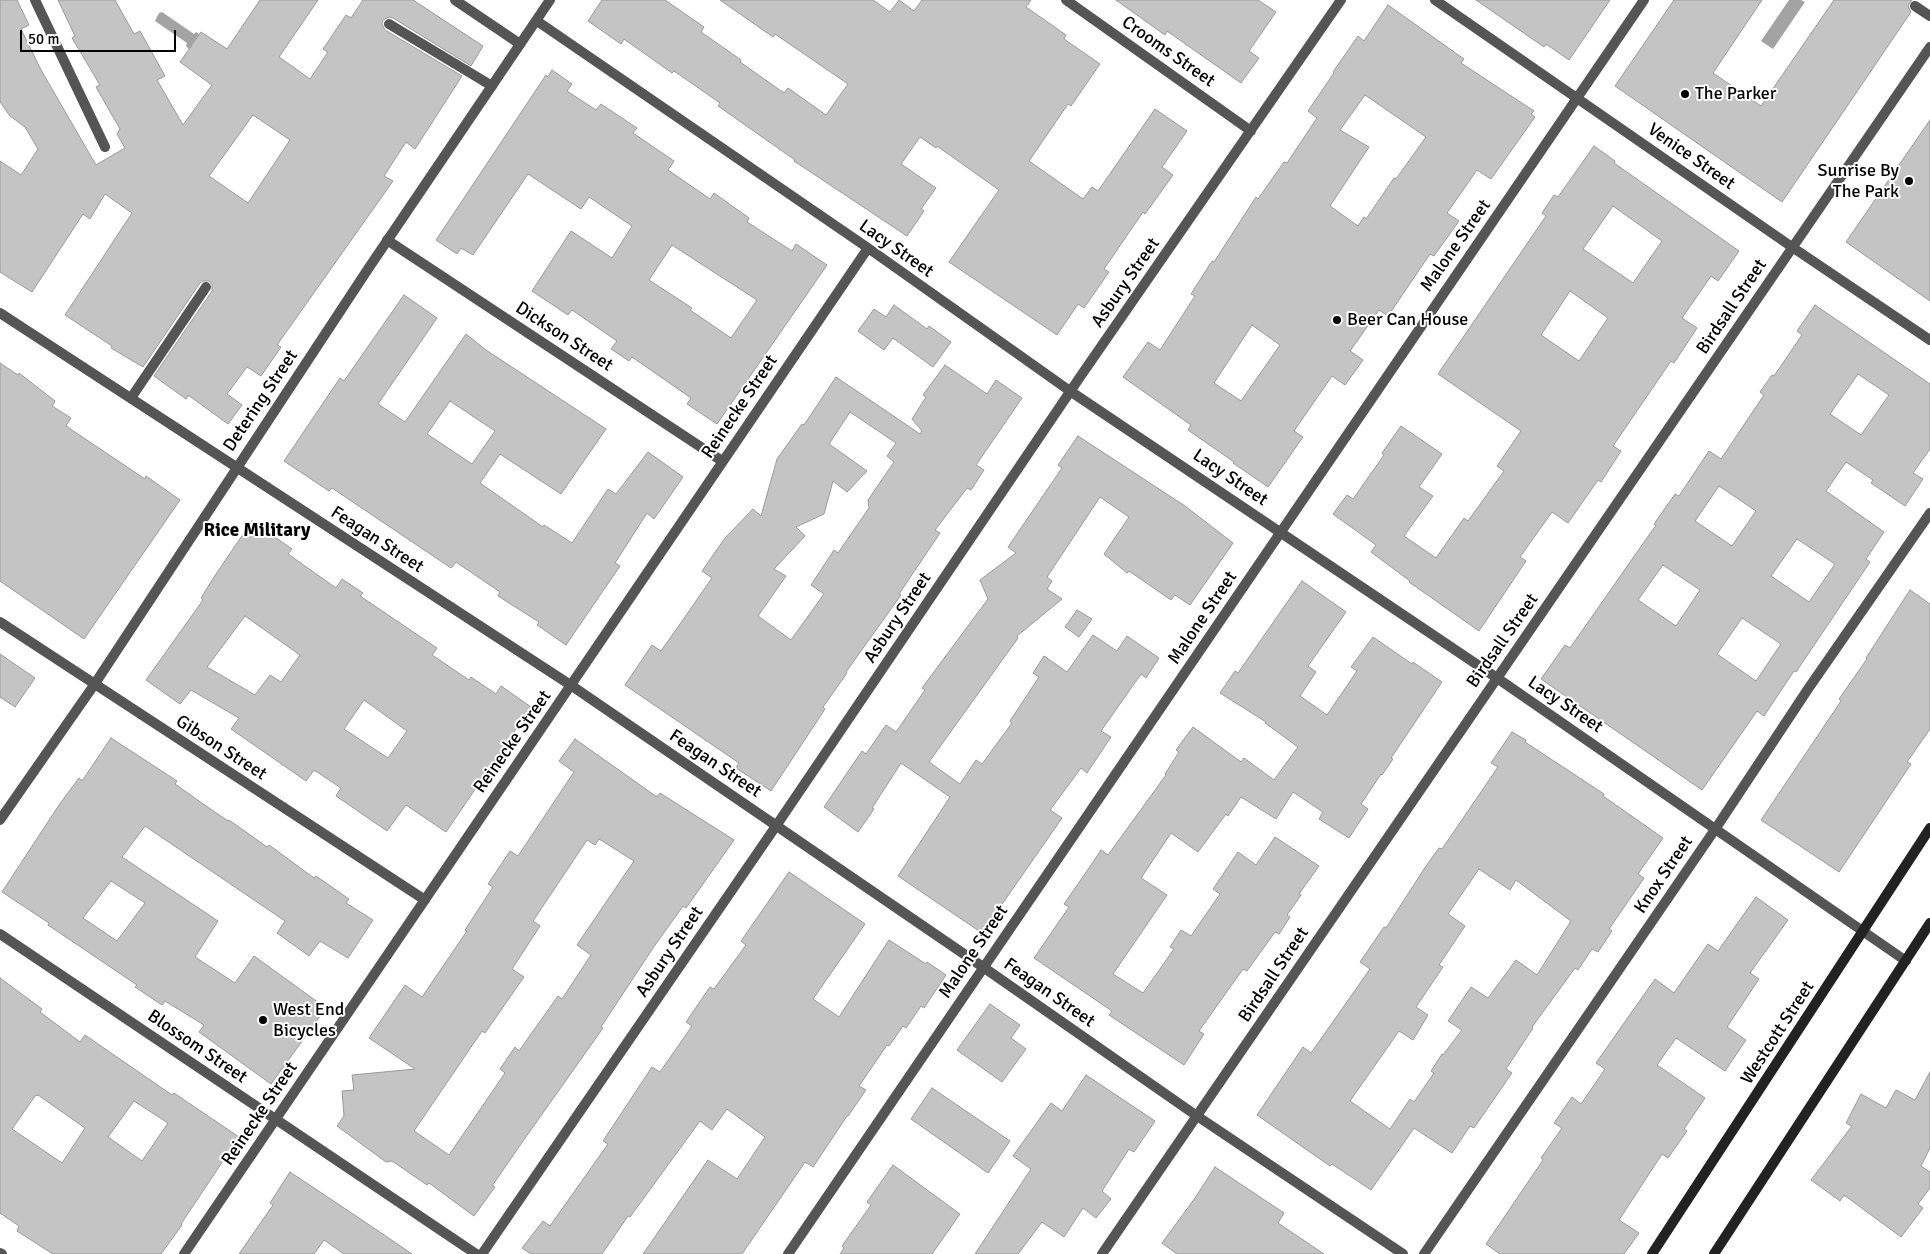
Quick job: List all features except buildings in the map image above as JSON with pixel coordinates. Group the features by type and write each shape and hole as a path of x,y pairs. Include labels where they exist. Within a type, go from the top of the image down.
{"main road":[{"name":"Westcott Street","path":"1652,1254 1930,828"},
{"path":"1714,1254 1930,924"}],"street":[{"path":"36,0 105,147"},
{"path":"455,0 520,44"},
{"name":"Detering Street","path":"0,820 94,685 387,240 550,0"},
{"name":"Crooms Street","path":"1066,0 1251,131"},
{"name":"Asbury Street","path":"482,1254 776,826 1070,391 1341,0"},
{"name":"Venice Street","path":"1434,0 1930,340"},
{"name":"Malone Street","path":"788,1254 1644,0"},
{"path":"1915,6 1930,16"},
{"name":"Lacy Street","path":"536,21 868,248 1070,391 1497,678 1906,961"},
{"path":"389,24 492,86"},
{"name":"Birdsall Street","path":"1102,1254 1930,47"},
{"name":"Dickson Street","path":"387,240 722,461"},
{"name":"Reinecke Street","path":"184,1254 868,248"},
{"path":"131,398 206,287"},
{"name":"Feagan Street","path":"0,313 572,686 1197,1116 1403,1254"},
{"name":"Knox Street","path":"1424,1254 1716,828 1808,689 1930,513"},
{"name":"Gibson Street","path":"0,622 425,900"},
{"name":"Blossom Street","path":"0,934 476,1254"}],"shaded area":[{"path":"1789,0 1805,2 1773,49 1761,41"},
{"path":"162,12 194,34 196,32 199,34 189,49 186,46 187,43 155,21 159,13"}],"place":[{"name":"The Parker","path":"1685,94"},
{"name":"Sunrise By The Park","path":"1909,181"},
{"name":"Beer Can House","path":"1337,320"},
{"name":"West End Bicycles","path":"263,1020"}],"district":[{"name":"Rice Military","path":"257,531"}]}
